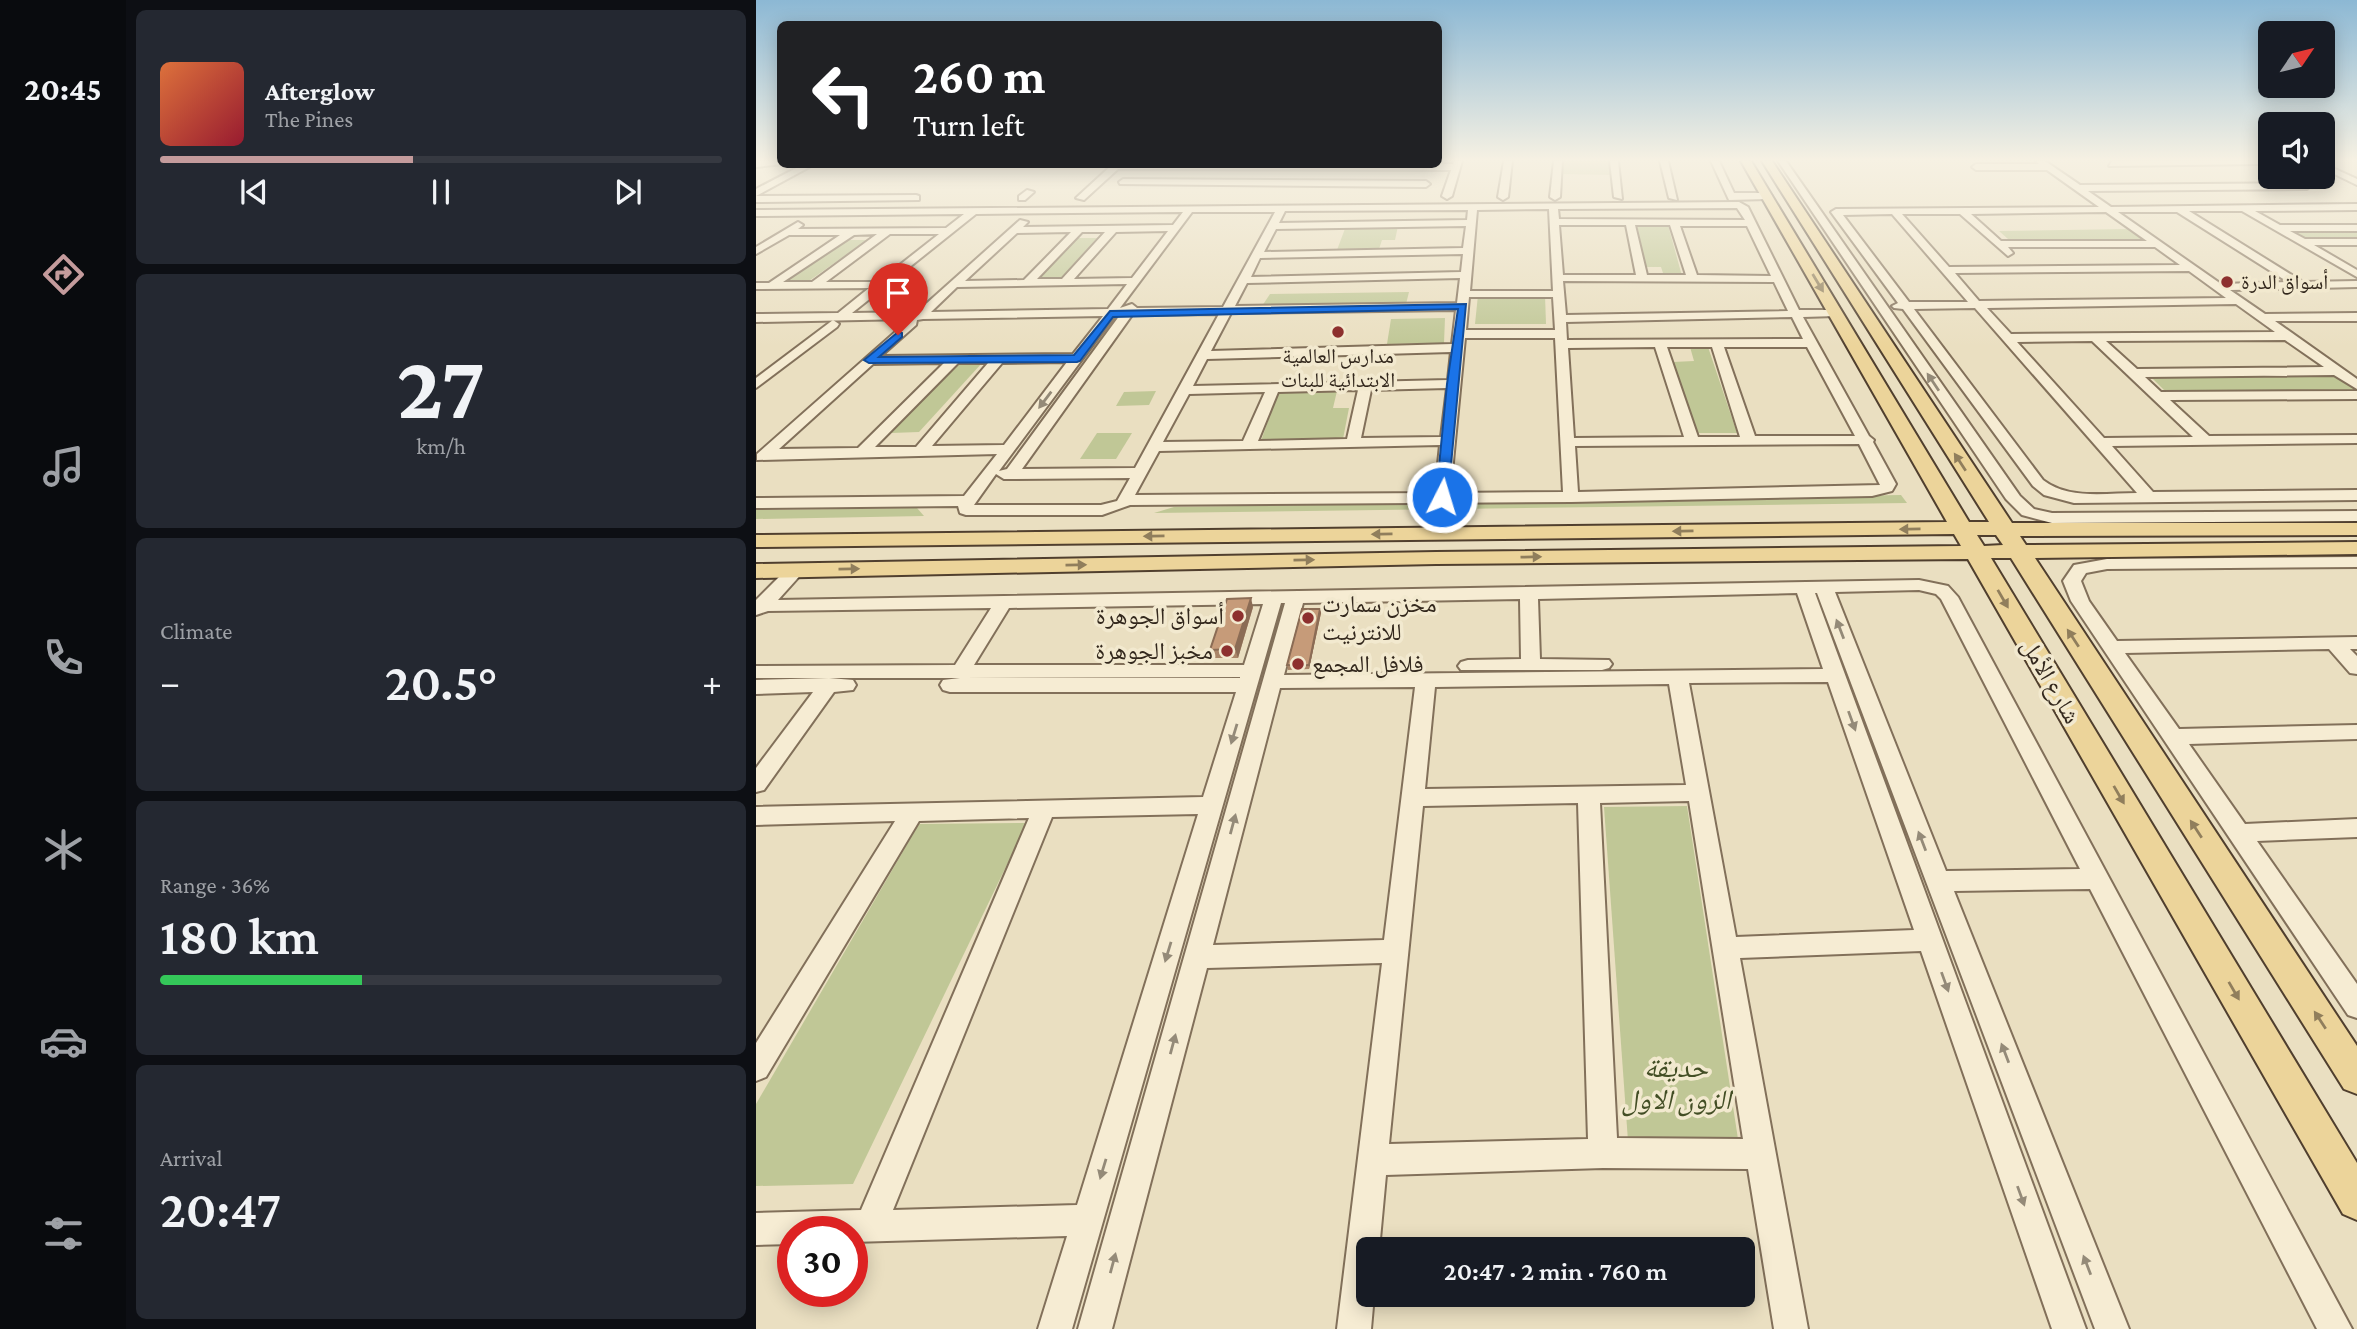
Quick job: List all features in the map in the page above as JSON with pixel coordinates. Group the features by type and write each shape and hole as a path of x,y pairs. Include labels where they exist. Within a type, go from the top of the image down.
{"main road":[{"name":"شارع الأمل","path":"1783,223 1827,310 1969,540 2357,1200"},
{"name":"شارع الأمل","path":"1806,223 2357,1077"},
{"path":"1788,231 1812,232"},
{"path":"1827,254 1844,254"},
{"path":"1862,309 1880,305"},
{"path":"1895,360 1919,360"},
{"path":"2010,540 2357,529"},
{"path":"1436,558 1440,533"},
{"path":"756,541 1440,533 2010,540 2357,548"},
{"path":"757,572 1436,558 1969,540"}],"street":[{"path":"756,251 802,223"},
{"path":"756,384 959,223"},
{"path":"761,458 1022,223"},
{"path":"1181,223 964,509 1108,510 1124,502 1571,497 1872,491 1887,488 1888,480 1794,310 1751,223"},
{"path":"1012,473 1125,317 1187,223"},
{"path":"1107,537 1138,473 1273,223"},
{"path":"1255,255 1333,239 1404,237 1471,223"},
{"path":"1442,497 1471,223"},
{"path":"1554,223 1571,497"},
{"path":"1630,223 1642,279"},
{"path":"1674,223 1693,279"},
{"path":"1823,223 2014,499 2028,512 2052,518 2357,516"},
{"path":"1844,223 2044,489 2074,498 2357,495"},
{"path":"1906,223 2149,497"},
{"path":"1976,223 2025,270"},
{"path":"2129,223 2357,385"},
{"path":"2201,223 2300,285"},
{"path":"2270,223 2351,267 2357,274"},
{"path":"1271,226 1333,239 1404,237 1470,251"},
{"path":"1014,230 1176,228"},
{"path":"2279,228 2357,228"},
{"path":"1027,283 1080,229"},
{"path":"1065,282 1113,229"},
{"path":"814,286 888,231"},
{"path":"787,232 949,231"},
{"path":"2126,231 2140,231"},
{"path":"771,286 851,232"},
{"path":"1986,232 2000,232"},
{"path":"2303,243 2357,242"},
{"path":"1998,244 2157,243"},
{"path":"1947,270 2193,268"},
{"path":"1242,280 1466,275"},
{"path":"1558,278 1779,279"},
{"path":"954,284 1136,281"},
{"path":"2219,287 2357,284"},
{"path":"756,286 880,285"},
{"path":"756,325 915,319 1225,315 1463,304 1558,294"},
{"path":"1880,305 2236,299"},
{"path":"1560,315 1827,310"},
{"path":"756,318 836,321"},
{"path":"2263,318 2353,319"},
{"path":"2007,338 2288,336"},
{"path":"2096,338 2206,441"},
{"path":"1203,355 1459,341 1562,339 1660,344 1812,343"},
{"path":"1660,344 1692,441"},
{"path":"1717,344 1749,441"},
{"path":"869,360 1077,358"},
{"path":"920,451 998,359"},
{"path":"862,452 954,360"},
{"path":"756,362 783,362"},
{"path":"2133,373 2338,371"},
{"path":"1182,390 1452,384"},
{"path":"1353,443 1365,386"},
{"path":"1248,446 1273,389"},
{"path":"2158,396 2357,395"},
{"path":"2100,442 2357,439"},
{"path":"1152,447 1447,440"},
{"path":"1567,442 1867,440"},
{"path":"761,458 862,452 1008,449"},
{"path":"989,474 1138,473"},
{"path":"756,503 969,501"},
{"path":"2357,562 2132,563 2080,569 2072,581 2073,588 2111,647 2357,1006"},
{"path":"758,609 796,570"},
{"path":"758,609 1919,585 1942,590 1949,597 2335,1329"},
{"path":"1814,588 1833,669 2069,1329"},
{"path":"1814,588 1938,881 2112,1329"},
{"path":"1529,594 1531,664"},
{"path":"1095,1329 1197,957 1262,677 1285,598"},
{"path":"960,672 1003,603"},
{"path":"2333,643 2357,668"},
{"path":"2111,647 2357,643"},
{"path":"756,687 1262,677 1531,664 1833,669"},
{"path":"756,672 960,672 1426,680 1678,676 1833,669"},
{"path":"1678,676 1791,1329"},
{"path":"1055,1329 1212,805 1262,677"},
{"path":"1353,1329 1426,680"},
{"path":"756,784 829,685"},
{"path":"2173,737 2357,732"},
{"path":"1413,798 1699,793"},
{"path":"1589,795 1603,1153"},
{"path":"756,816 1212,805"},
{"path":"871,1225 1044,808"},
{"path":"756,1068 912,813"},
{"path":"2238,832 2357,828"},
{"path":"1938,881 2098,879"},
{"path":"1725,948 1930,940"},
{"path":"1197,957 1396,951"},
{"path":"1372,1160 1603,1153 1761,1154"},
{"path":"756,1229 1088,1220"}],"green space":[{"path":"1637,225 1668,225 1682,276 1664,276 1661,267 1646,267"},
{"path":"1346,226 1398,226 1395,240 1382,240 1379,249 1337,250"},
{"path":"2129,229 2152,245 2017,247 1999,231"},
{"path":"2357,229 2357,241 2311,242 2291,230"},
{"path":"1077,238 1097,238 1059,280 1037,280"},
{"path":"847,240 867,240 806,283 784,283"},
{"path":"1409,292 1406,304 1262,306 1270,294"},
{"path":"1478,295 1545,295 1546,324 1475,324"},
{"path":"1445,318 1444,343 1387,344 1391,319"},
{"path":"1690,347 1708,347 1737,433 1692,433 1673,362 1694,361"},
{"path":"957,363 982,363 919,432 891,433"},
{"path":"2329,367 2357,388 2357,391 2166,392 2142,368"},
{"path":"1156,391 1149,405 1116,406 1124,392"},
{"path":"1337,391 1333,408 1349,408 1343,439 1261,441 1278,392"},
{"path":"1097,433 1132,433 1116,459 1080,459"},
{"path":"1901,495 1907,503 1154,513 1174,507"},
{"path":"917,508 924,516 756,519 756,510"},
{"name":"حديقة الزون الاول","path":"1687,806 1738,1139 1628,1141 1604,807"},
{"path":"1027,823 853,1184 756,1186 756,1104 919,824"}],"building":[{"path":"1251,598 1235,649 1210,650 1227,599"},
{"path":"1302,609 1320,609 1309,665 1287,665"}],"place":[{"name":"أسواق الدرة","path":"2227,282"},
{"name":"مدارس العالمية الابتدائية للبنات","path":"1338,332"},
{"name":"أسواق الجوهرة","path":"1238,616"},
{"name":"مخزن سمارت للانترنيت","path":"1308,618"},
{"name":"مخبز الجوهرة","path":"1227,651"},
{"name":"فلافل المجمع","path":"1298,664"}],"route":[{"path":"898,335 869,360 1077,358 1110,314 1463,306 1452,384 1442,497"}]}
